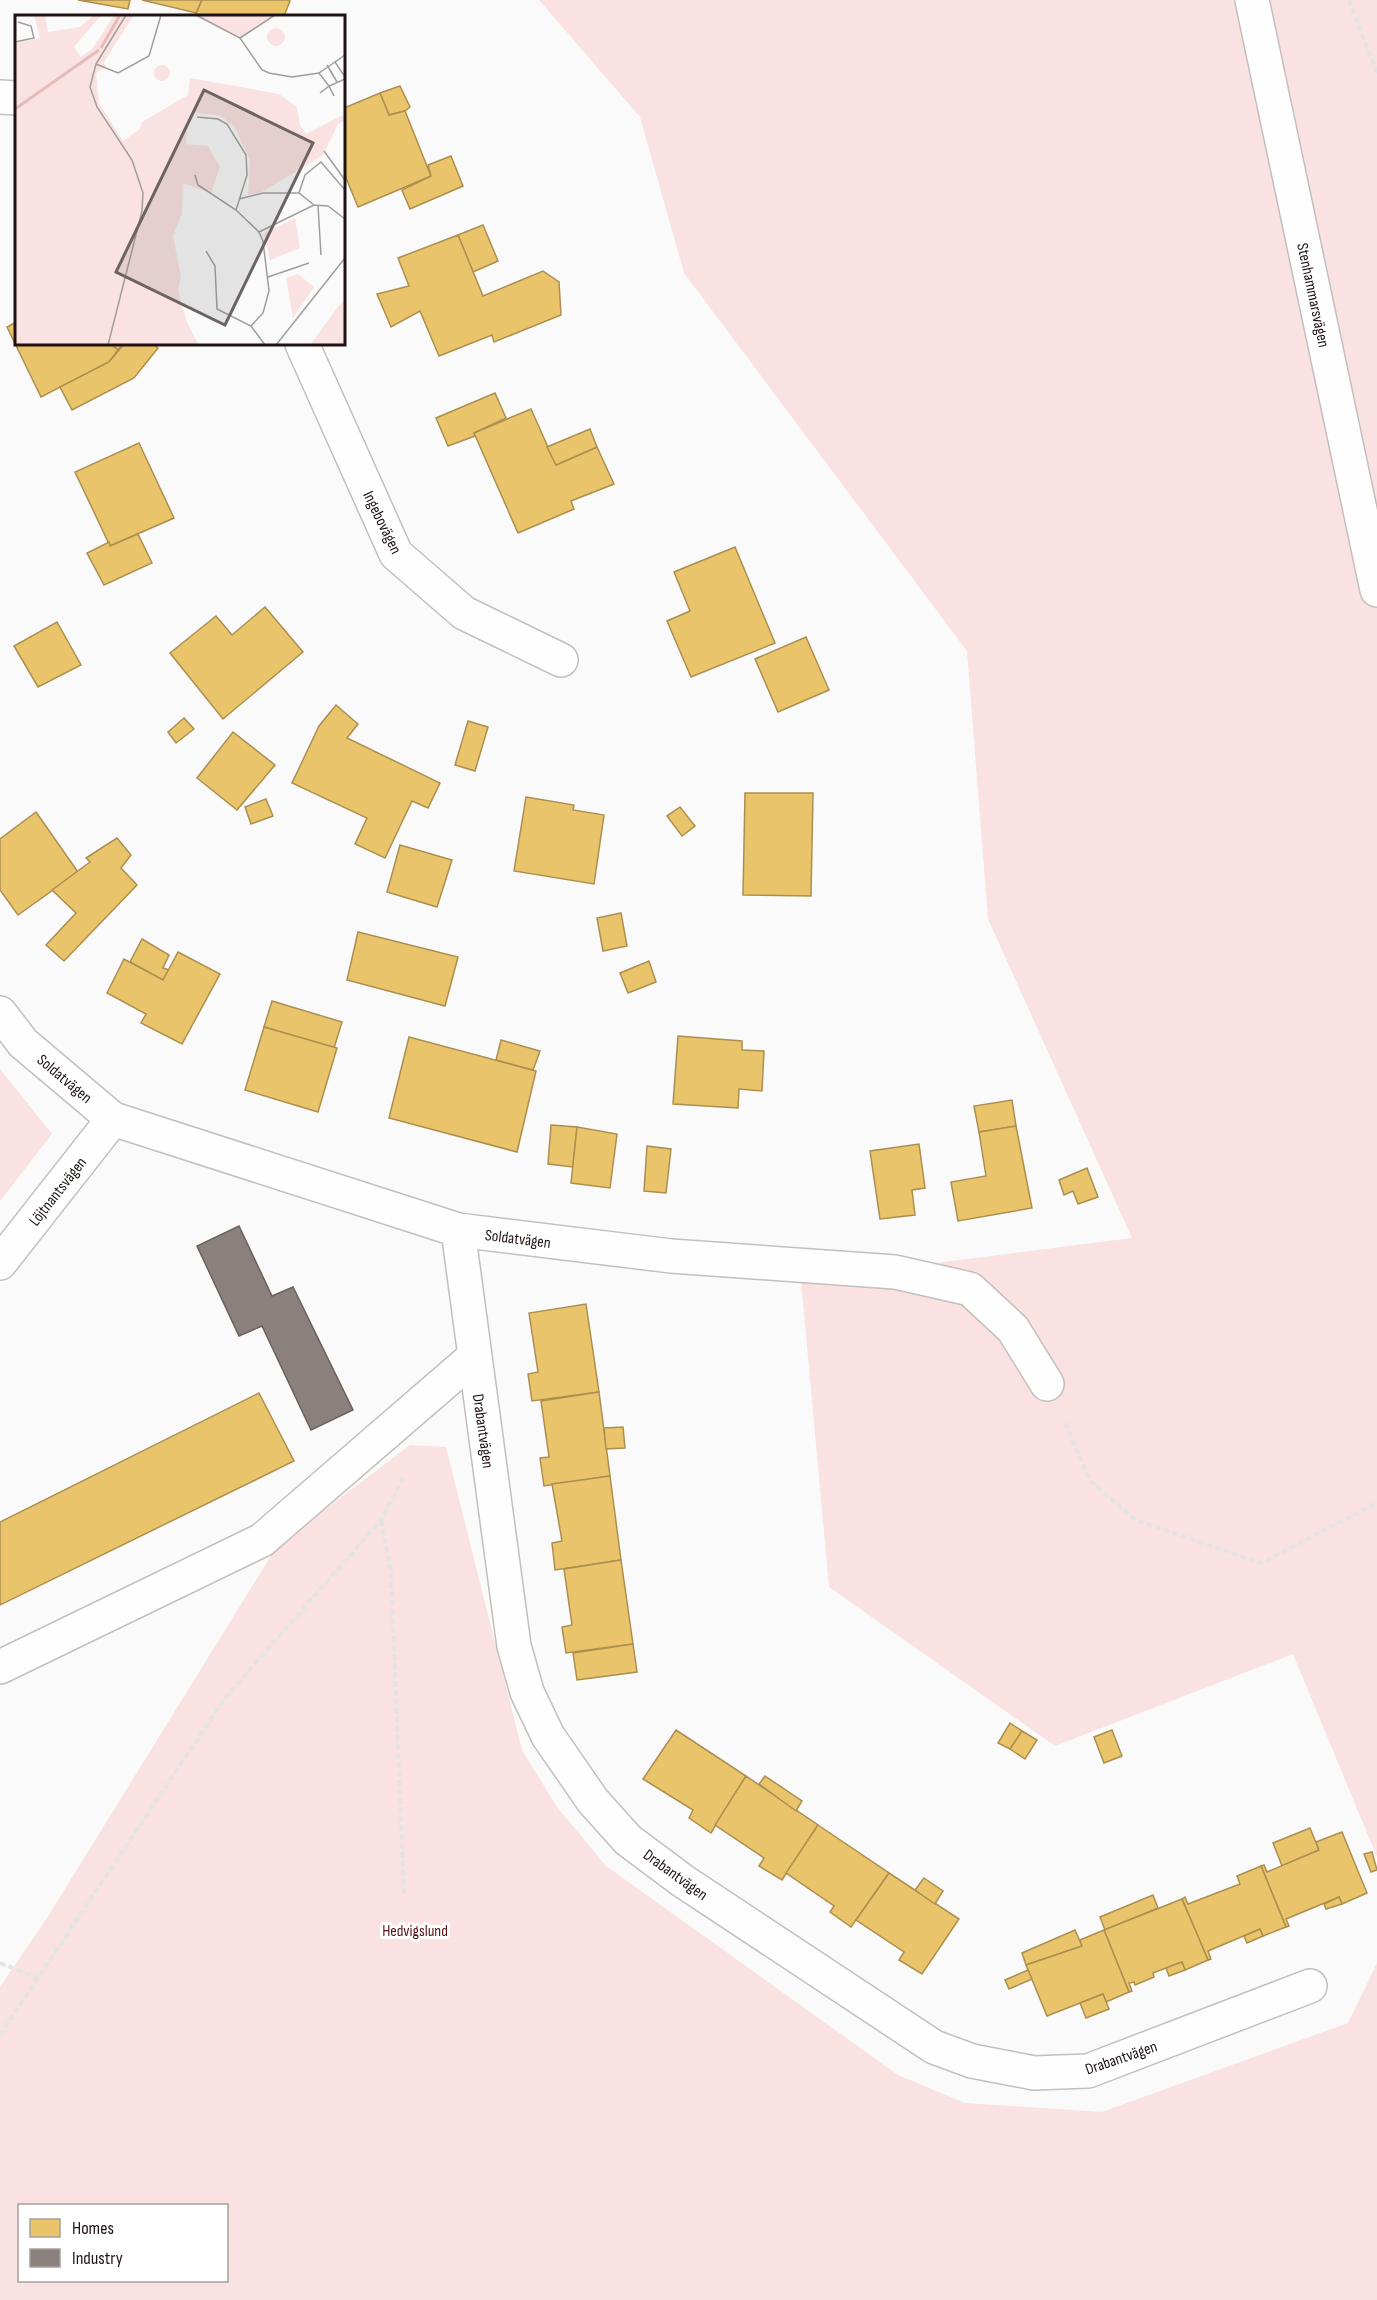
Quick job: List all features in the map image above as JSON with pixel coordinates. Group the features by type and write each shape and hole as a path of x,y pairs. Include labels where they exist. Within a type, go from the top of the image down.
{"street":[{"name":"Stenhammarsvägen","path":"1252,0 1377,590"},
{"path":"0,97 15,98"},
{"name":"Ingebovägen","path":"302,345 396,554 464,613 561,660"},
{"name":"Soldatvägen","path":"0,1013 22,1042 113,1119 458,1230 671,1256 894,1272 970,1289 1013,1329 1047,1384"},
{"name":"Löjtnantsvägen","path":"0,1263 113,1119"},
{"name":"Drabantvägen","path":"458,1230 514,1646 527,1692 548,1736 593,1801 628,1840 674,1874 934,2046 972,2061 1034,2073 1088,2071 1310,1986"},
{"path":"0,1668 262,1540 474,1357"}],"path":[{"path":"1349,0 1377,73"},
{"path":"1047,1384 1090,1481 1136,1520 1261,1563 1377,1503"},
{"path":"0,2035 225,1698 381,1520 409,1468"},
{"path":"381,1520 391,1572 405,1895"},
{"path":"0,1963 38,1978"}],"green space":[{"path":"539,0 1377,0 1377,1857 1293,1654 1055,1746 829,1587 801,1280 1132,1238 988,919 967,651 684,273 640,117"},
{"path":"0,1069 52,1134 0,1201"},
{"name":"Hedvigslund","path":"410,1445 446,1447 522,1750 557,1807 606,1866 898,2075 965,2103 1102,2112 1348,2023 1377,1963 1377,2300 0,2300 0,1987 47,1918 277,1546"}],"building: Homes":[{"path":"78,0 130,0 128,9"},
{"path":"142,0 202,0 196,13"},
{"path":"202,0 290,1 284,15 195,15"},
{"path":"400,86 410,107 405,111 389,115 380,93"},
{"path":"380,93 389,115 405,111 431,176 358,207 345,175 345,108"},
{"path":"451,156 463,186 410,209 402,190 431,176 428,165"},
{"path":"483,225 498,261 473,272 458,235"},
{"path":"458,235 483,296 543,271 559,282 561,315 494,342 492,335 439,356 420,311 391,327 377,294 409,286 398,258"},
{"path":"15,323 15,343 7,327"},
{"path":"16,345 112,345 118,350 109,362 41,397"},
{"path":"112,345 122,345 118,350"},
{"path":"123,345 154,345 158,348 134,378 72,410 60,387 109,362"},
{"path":"495,393 506,418 474,433 475,436 448,446 436,418"},
{"path":"531,409 556,465 597,447 614,484 571,501 574,509 518,533 474,433"},
{"path":"590,429 597,447 556,465 547,447"},
{"path":"139,443 174,518 110,546 75,472"},
{"path":"138,534 152,563 104,585 87,553 109,542 110,546"},
{"path":"735,547 775,643 691,677 667,621 690,611 674,572"},
{"path":"265,607 303,652 223,719 170,653 216,616 232,635"},
{"path":"57,622 81,665 38,687 14,646"},
{"path":"806,637 829,690 778,712 755,659"},
{"path":"336,705 358,724 347,738 440,783 428,808 412,801 385,858 355,844 367,818 292,783 319,726"},
{"path":"184,718 194,729 176,743 168,732"},
{"path":"468,721 488,727 475,771 455,765"},
{"path":"233,732 275,765 237,810 197,778"},
{"path":"745,793 813,793 811,896 743,895"},
{"path":"526,797 574,805 573,810 604,815 594,884 514,871"},
{"path":"266,799 273,816 251,824 245,807"},
{"path":"680,807 695,826 682,836 667,816"},
{"path":"36,812 78,872 18,915 0,890 0,839"},
{"path":"117,838 131,855 121,868 137,885 64,961 46,945 76,913 52,890 90,862 86,858"},
{"path":"400,845 452,860 437,907 387,892"},
{"path":"621,913 627,946 603,951 597,918"},
{"path":"358,932 458,957 445,1006 347,980"},
{"path":"142,939 169,955 163,968 169,970 163,980 130,962"},
{"path":"178,952 220,974 182,1044 141,1023 146,1014 107,993 124,959 163,980"},
{"path":"649,961 656,982 628,993 620,973"},
{"path":"272,1001 342,1022 334,1048 264,1027"},
{"path":"264,1027 337,1048 318,1112 245,1090"},
{"path":"678,1036 742,1041 742,1050 764,1051 762,1091 739,1089 738,1108 673,1104"},
{"path":"409,1037 536,1071 517,1152 389,1118"},
{"path":"501,1040 540,1051 533,1070 496,1060"},
{"path":"1012,1100 1016,1126 979,1132 974,1106"},
{"path":"551,1125 577,1127 573,1167 548,1164"},
{"path":"1016,1126 1032,1208 958,1221 951,1182 986,1176 979,1132"},
{"path":"577,1127 617,1134 610,1188 571,1183"},
{"path":"919,1144 925,1188 912,1190 915,1215 880,1219 870,1151"},
{"path":"647,1146 671,1149 666,1193 644,1191"},
{"path":"1087,1168 1098,1197 1078,1204 1073,1191 1064,1195 1059,1180"},
{"path":"586,1304 599,1392 532,1401 528,1374 538,1372 529,1313"},
{"path":"599,1392 610,1476 544,1486 540,1458 549,1457 541,1401"},
{"path":"259,1393 294,1461 0,1605 0,1522"},
{"path":"623,1427 625,1448 606,1449 604,1428"},
{"path":"610,1476 621,1560 555,1570 552,1543 562,1541 552,1484"},
{"path":"621,1560 633,1644 566,1653 562,1627 572,1625 564,1569"},
{"path":"633,1644 637,1672 577,1680 573,1653"},
{"path":"1010,1723 1022,1731 1010,1749 998,1743"},
{"path":"676,1730 746,1776 711,1833 689,1818 693,1810 643,1779"},
{"path":"1112,1730 1122,1756 1104,1763 1094,1737"},
{"path":"1022,1731 1037,1740 1025,1759 1010,1749"},
{"path":"746,1776 818,1825 782,1880 759,1866 764,1858 715,1825"},
{"path":"765,1776 802,1801 796,1811 759,1784"},
{"path":"818,1825 889,1873 851,1927 830,1912 834,1906 786,1873"},
{"path":"1310,1828 1319,1850 1282,1866 1273,1843"},
{"path":"1342,1832 1367,1893 1342,1904 1339,1897 1286,1919 1289,1926 1286,1927 1261,1866 1264,1865 1267,1872 1319,1850 1316,1842"},
{"path":"1372,1852 1377,1870 1371,1872 1364,1854"},
{"path":"1261,1866 1286,1927 1263,1936 1260,1929 1208,1951 1211,1959 1208,1960 1182,1899 1185,1897 1188,1904 1240,1884 1237,1876"},
{"path":"889,1873 959,1919 922,1974 899,1960 904,1952 856,1920"},
{"path":"924,1878 943,1891 935,1904 915,1890"},
{"path":"1153,1895 1158,1908 1105,1930 1100,1917"},
{"path":"1339,1897 1342,1904 1326,1909 1324,1904"},
{"path":"1182,1899 1208,1960 1185,1970 1182,1962 1153,1973 1154,1977 1135,1985 1134,1982 1129,1983 1132,1991 1129,1992 1104,1930"},
{"path":"1260,1929 1263,1936 1247,1943 1244,1936"},
{"path":"1075,1930 1082,1946 1026,1965 1022,1953"},
{"path":"1104,1930 1129,1992 1106,2002 1103,1994 1047,2016 1026,1965 1082,1946 1080,1940"},
{"path":"1182,1962 1185,1970 1169,1976 1166,1968"},
{"path":"1028,1970 1032,1979 1009,1989 1005,1980"},
{"path":"1103,1994 1109,2009 1086,2018 1080,2003"}],"building: Industry":[{"path":"239,1226 272,1296 293,1287 353,1410 311,1430 262,1326 239,1336 197,1246"}]}
